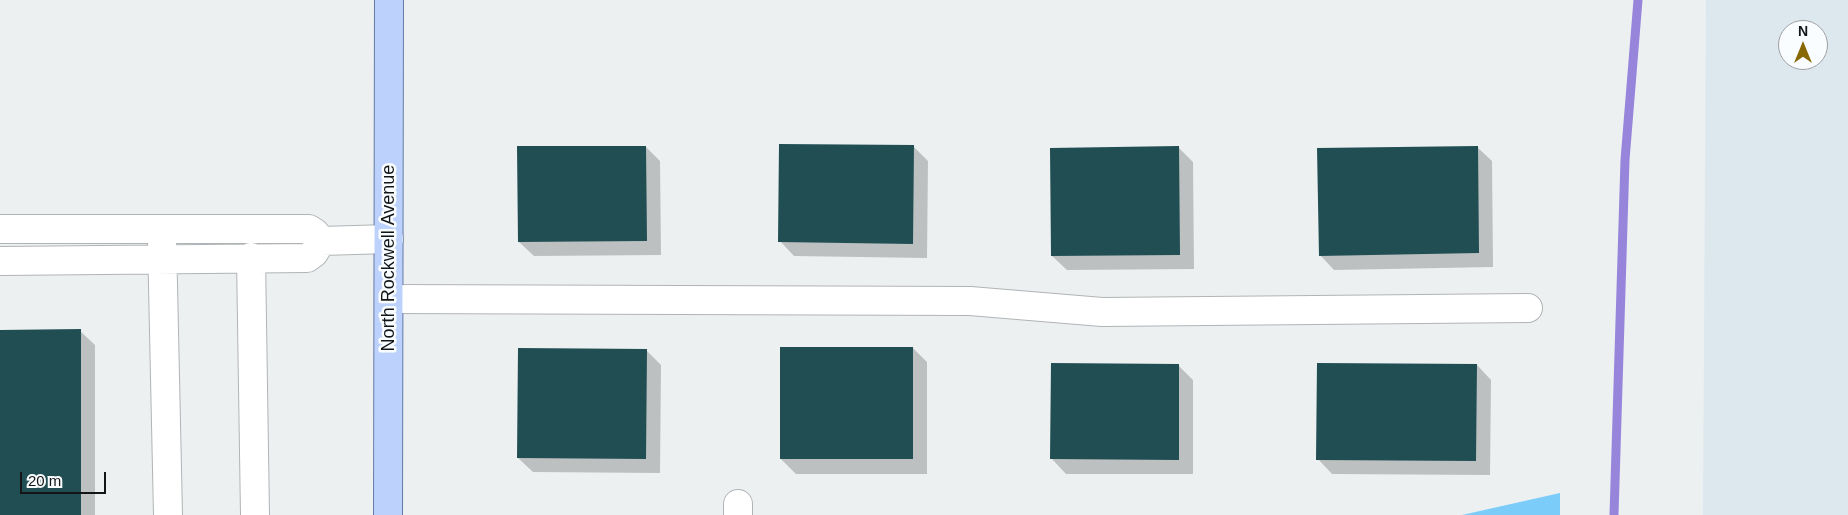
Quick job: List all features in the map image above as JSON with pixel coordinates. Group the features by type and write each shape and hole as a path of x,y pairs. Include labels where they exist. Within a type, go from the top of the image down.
{"main road":[{"name":"North Rockwell Avenue","path":"388,515 390,299 389,0"}],"lane":[{"path":"0,229 309,229 321,241"},
{"path":"162,229 168,515"},
{"path":"321,241 389,239"},
{"path":"0,260 307,258 314,253 321,241"},
{"path":"250,257 255,515"},
{"path":"390,299 970,301 1102,312 1528,308"}],"shaded area":[{"path":"1706,0 1848,0 1848,515 1703,515"},
{"path":"1560,493 1560,515 1462,515"}],"building":[{"path":"779,144 914,145 913,244 778,242"},
{"path":"517,146 646,146 647,241 518,242"},
{"path":"1179,146 1180,255 1051,256 1050,148"},
{"path":"1478,146 1479,253 1319,256 1317,148"},
{"path":"81,329 81,515 0,515 0,330"},
{"path":"780,347 913,347 913,459 780,459"},
{"path":"518,348 647,349 646,459 517,458"},
{"path":"1051,363 1179,364 1179,460 1050,459"},
{"path":"1317,363 1477,364 1476,461 1316,460"}],"waterway":[{"path":"1614,515 1625,160 1638,0"}]}
